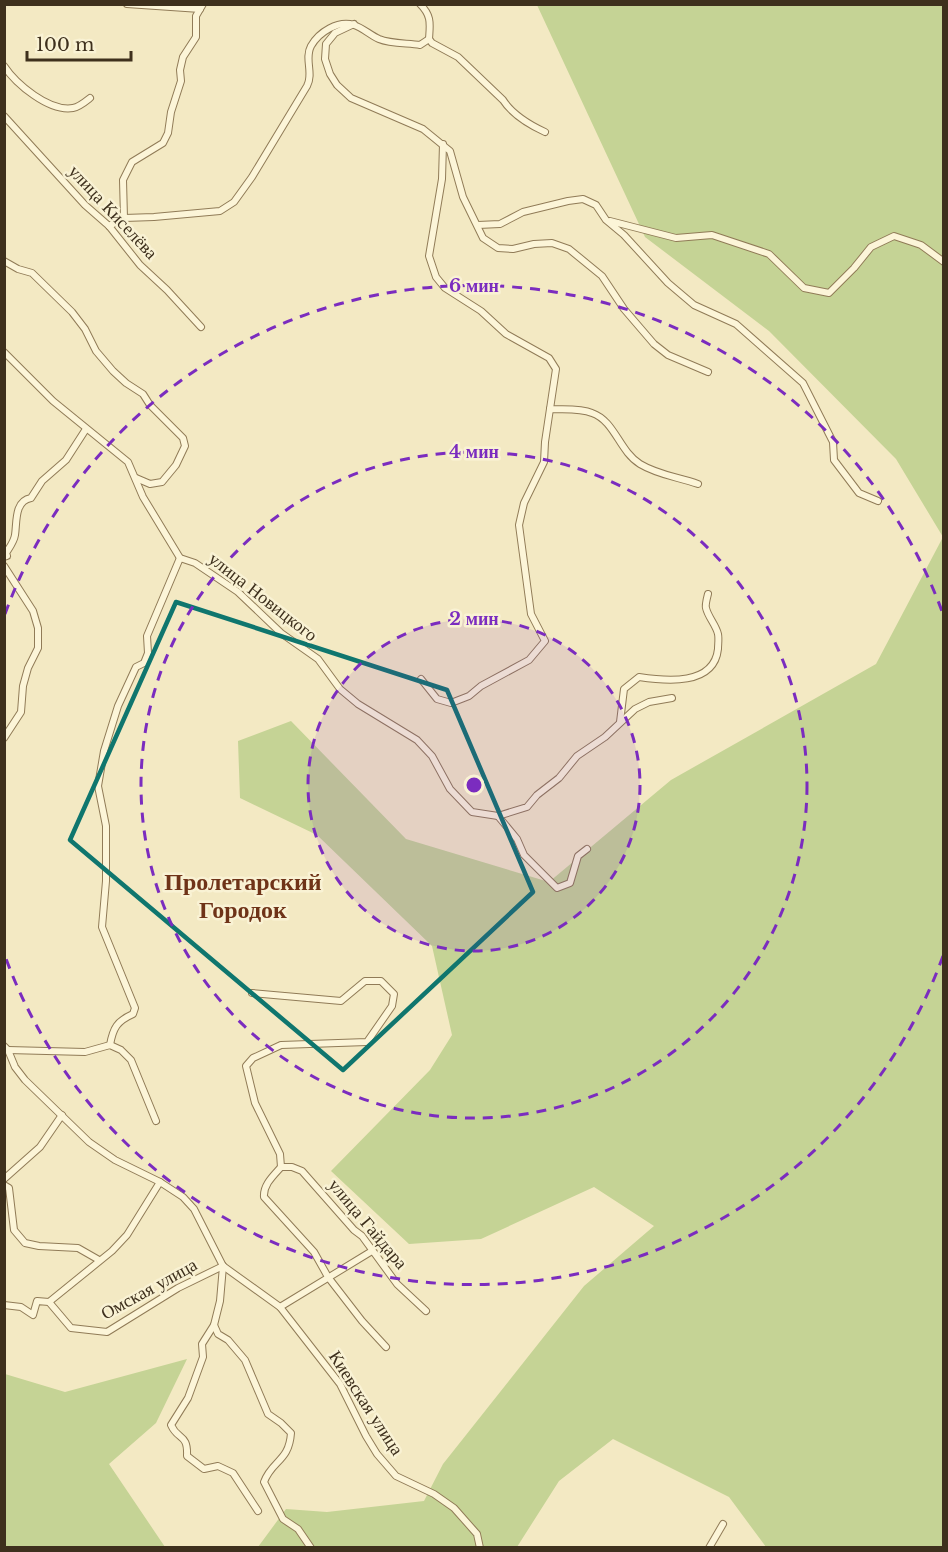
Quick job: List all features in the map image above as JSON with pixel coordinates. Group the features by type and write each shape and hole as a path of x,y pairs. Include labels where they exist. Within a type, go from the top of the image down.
{"street":[{"path":"124,218 123,180 132,162 163,143 168,133 171,112 181,81 180,70 183,57 196,37 196,16 201,7 127,4"},
{"path":"420,4 427,11 430,20 429,39"},
{"path":"109,226 124,218 220,211 234,202 308,86 311,78 308,64 310,47 321,34 336,25 354,24 380,39 420,45 429,39"},
{"path":"354,24 335,33 326,44 325,59 330,74 337,85 351,98 423,129 443,144 450,152 463,197 483,238 498,248 513,249 552,243 569,249 602,276 624,309 654,344 668,355 708,372"},
{"path":"429,39 441,49 458,57 507,106 529,124 545,132"},
{"path":"4,66 25,90 59,107 73,108 90,98"},
{"name":"улица Киселёва","path":"4,116 85,205 109,226 140,265 201,327"},
{"path":"421,679 436,699 451,703 469,696 481,686 529,660 545,640 531,614 519,525 524,503 544,462 556,369 549,358 506,334 481,311 445,288 436,277 429,256 442,179 443,144"},
{"path":"478,225 500,224 523,212 583,199 596,205 606,220 624,235 668,283 694,305 736,324 803,383 833,442 834,460 839,468 859,493 878,501"},
{"path":"606,220 676,238 712,235 758,250 769,254 804,288 829,294 871,247 894,236 921,245 944,262"},
{"path":"4,261 18,269 32,273 72,312 85,329 96,351 113,371 143,394 150,405 183,438 185,446 181,456 162,482 150,484 136,478"},
{"name":"улица Новицкого","path":"4,352 53,401 128,462 143,497 180,558 195,563 238,592 281,633 318,659 340,689 358,704 417,740 432,756 450,789 472,812 498,816"},
{"path":"550,409 592,413 608,424 624,449 639,463 660,474 698,484"},
{"path":"4,557 7,556 6,553 15,534 19,506 26,498 31,498 42,481 66,460 86,429"},
{"path":"110,1045 112,1030 121,1020 133,1014 135,1008 102,927 106,881 106,826 98,786 104,751 118,706 136,667 144,663 148,653 147,636 180,558"},
{"path":"4,566 33,611 38,628 38,648 28,668 23,686 21,712 4,738"},
{"path":"620,723 624,689 639,677 667,681 693,678 707,671 717,657 719,637 706,608 708,594"},
{"path":"587,849 578,856 570,883 557,888 524,855 518,839 498,816 527,807 537,795 559,778 577,756 605,737 635,709 649,702 672,698"},
{"path":"252,993 341,1001 365,981 381,981 394,994 392,1006 367,1042 281,1045 252,1058 246,1066 255,1104 280,1154 281,1167 269,1180 263,1191 264,1197 314,1252 328,1277 362,1321 386,1347"},
{"path":"6,1048 85,1052 110,1045 121,1050 131,1060 156,1121"},
{"name":"Киевская улица","path":"6,1048 15,1067 25,1080 89,1142 115,1160 160,1182 183,1197 195,1209 223,1266 280,1307 340,1384 377,1454 396,1476 434,1494 454,1508 477,1534 480,1548"},
{"path":"4,1179 40,1147 62,1115"},
{"name":"улица Гайдара","path":"281,1167 292,1167 302,1171 354,1230 362,1236 397,1284 426,1311"},
{"path":"4,1305 21,1307 33,1315 37,1301 49,1302 112,1251 128,1235 160,1182"},
{"path":"4,1185 9,1188 14,1230 25,1243 78,1248 99,1260"},
{"path":"280,1307 372,1251"},
{"path":"223,1266 220,1301 214,1325 202,1344 203,1357 188,1398 171,1425 188,1445 187,1456 204,1469 218,1466 233,1473 258,1511"},
{"name":"Омская улица","path":"49,1302 71,1328 107,1332 178,1288 223,1266"},
{"path":"214,1325 218,1334 228,1340 244,1360 268,1414 291,1433 290,1444 282,1460 268,1473 264,1482 283,1519 298,1529 311,1548"},
{"path":"709,1548 723,1524"}],"highlighted area":[{"path":"176,602 447,690 533,892 343,1070 70,840"}],"green space":[{"path":"537,5 943,5 943,537 896,459 769,331 645,237"},
{"path":"943,537 943,1547 766,1547 729,1497 613,1439 559,1481 517,1547 258,1547 286,1509 327,1512 424,1501 443,1464 584,1286 654,1226 594,1187 481,1239 409,1244 331,1171 430,1070 452,1035 432,946 317,835 240,798 238,741 291,721 406,839 549,882 671,780 876,664"},
{"path":"187,1359 156,1423 109,1464 165,1547 5,1547 5,1374 65,1392"}],"district":[{"name":"Пролетарский Городок","path":"243,895"}]}
